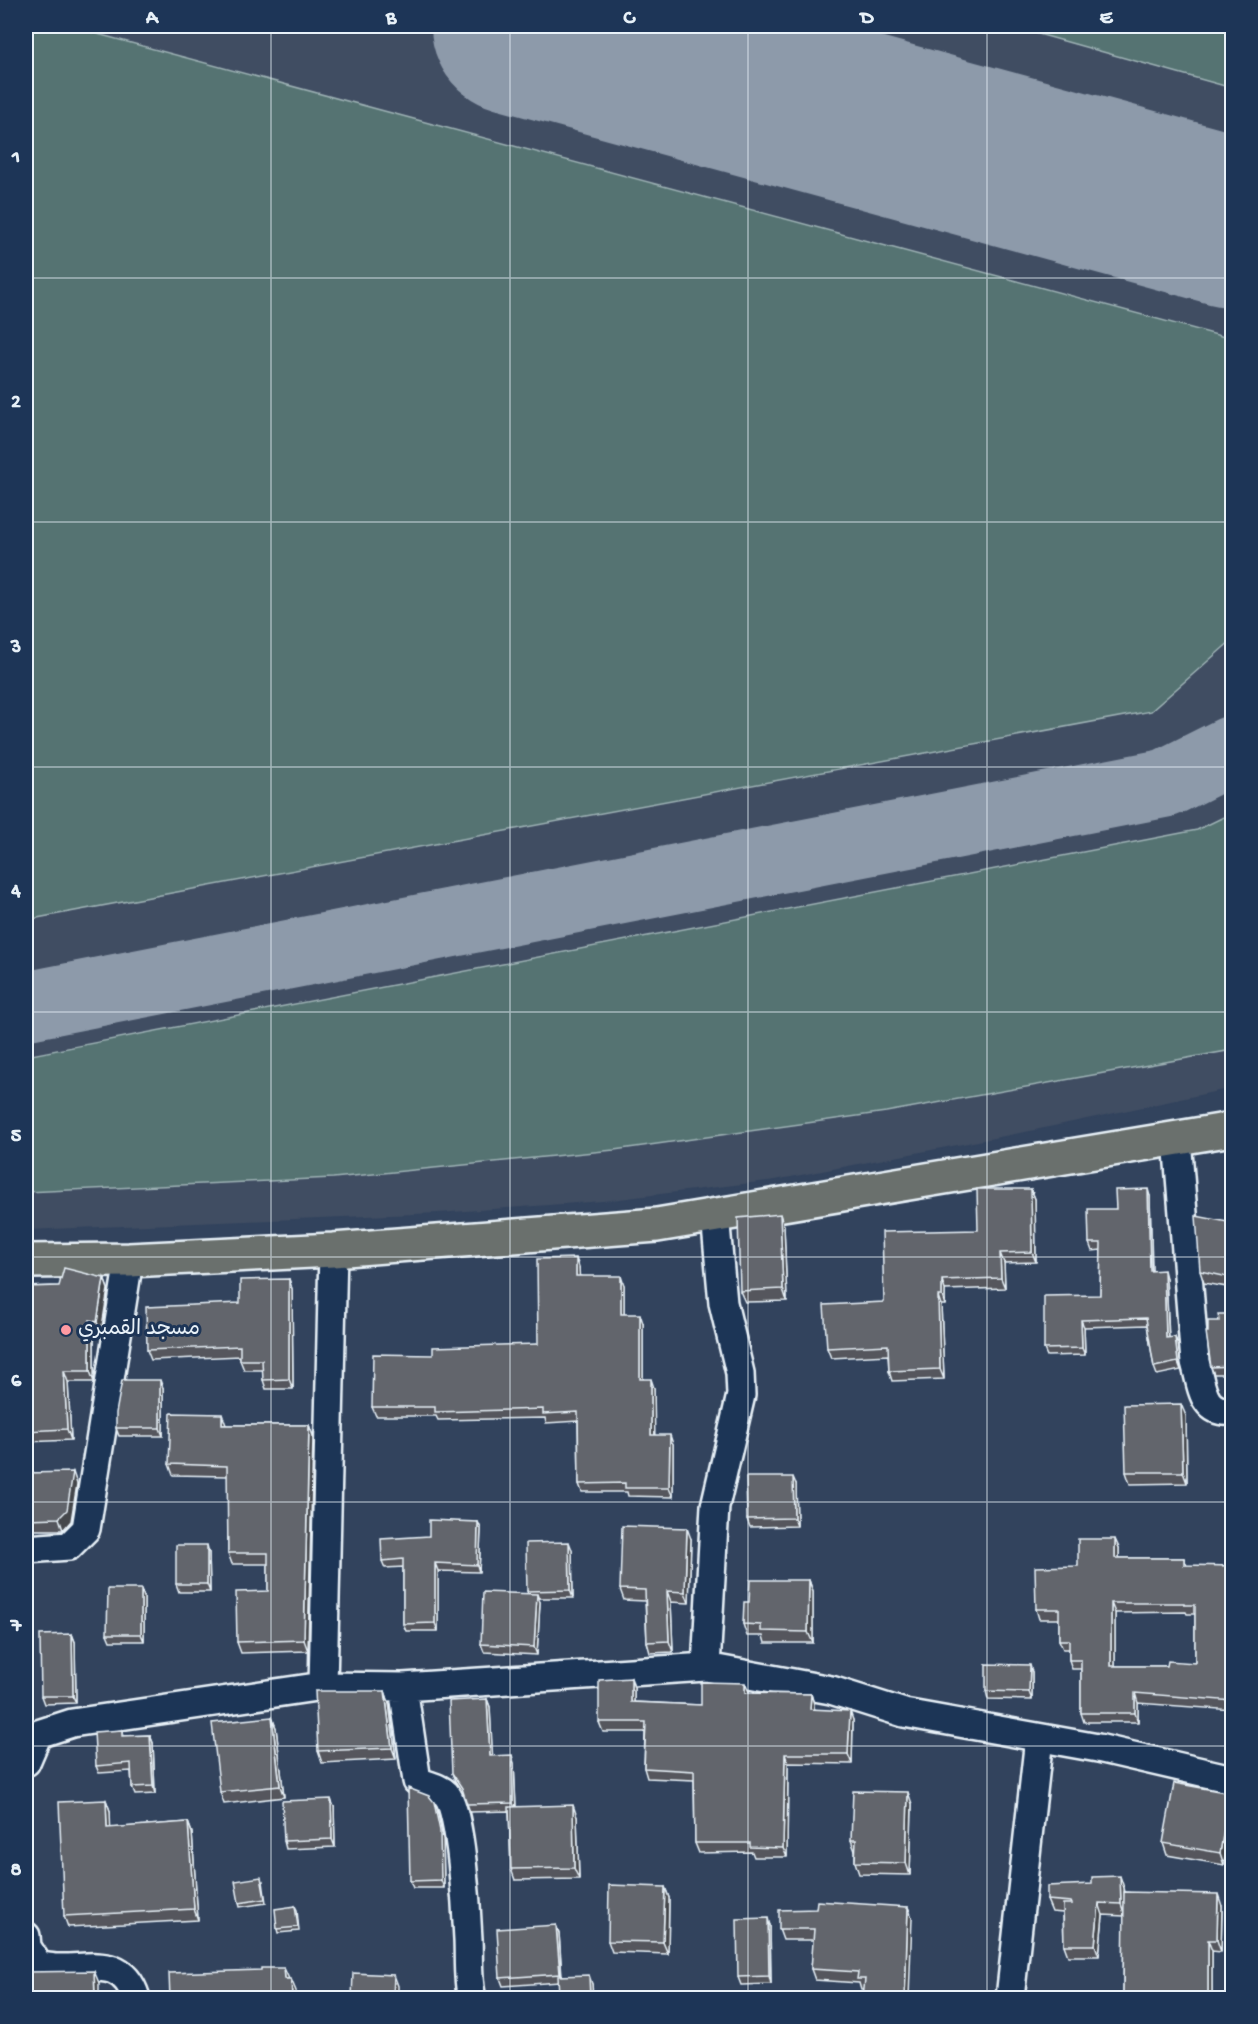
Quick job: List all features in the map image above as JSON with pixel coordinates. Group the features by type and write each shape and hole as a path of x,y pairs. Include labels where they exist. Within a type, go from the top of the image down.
{"main road":[{"path":"26,1261 129,1260 333,1250 657,1225 1233,1129"}],"street":[{"path":"1178,1139 1195,1362 1210,1406 1220,1412 1233,1411"},
{"path":"706,1667 715,1506 741,1395 740,1373 723,1303 715,1215"},
{"path":"323,1686 333,1250"},
{"path":"26,1549 69,1546 86,1529 129,1260"},
{"path":"26,1762 32,1729 323,1686 403,1687 706,1667 831,1690 904,1713 1098,1748 1233,1779"},
{"path":"403,1687 417,1781 439,1789 448,1796 455,1815 467,1926 469,1988 472,1998"},
{"path":"1010,1998 1039,1738"},
{"path":"26,1935 32,1966 109,1968 124,1976 134,1990 136,1998"}],"shaded area":[{"path":"26,26 1232,26 1232,1088 1030,1131 775,1180 603,1201 438,1213 26,1230"}],"green space":[{"path":"26,26 68,26 1232,339 1232,640 1151,711 26,920"},
{"path":"1010,26 1232,26 1232,88"},
{"path":"1232,813 1232,1050 886,1112 614,1150 333,1178 26,1192 26,1056 1197,830"}],"building":[{"path":"977,1189 1031,1189 1032,1252 1000,1253 1001,1278 942,1280 942,1296 938,1296 940,1369 889,1371 888,1345 827,1348 824,1305 884,1302 882,1232 978,1230"},
{"path":"1148,1189 1150,1271 1164,1270 1166,1338 1175,1337 1178,1362 1154,1367 1146,1318 1081,1320 1082,1348 1044,1349 1044,1296 1100,1295 1101,1243 1089,1243 1088,1209 1116,1209 1115,1190"},
{"path":"780,1214 783,1289 740,1291 738,1218"},
{"path":"1196,1216 1233,1223 1233,1278 1200,1271"},
{"path":"576,1258 576,1276 621,1276 621,1314 640,1314 640,1379 651,1379 651,1435 670,1435 669,1488 625,1488 625,1483 579,1484 578,1412 543,1414 543,1409 435,1412 435,1407 372,1407 373,1354 433,1355 433,1347 538,1344 537,1259"},
{"path":"64,1268 104,1278 97,1322 90,1320 90,1371 64,1371 67,1429 26,1431 26,1287 59,1286"},
{"path":"289,1279 289,1379 263,1380 262,1360 240,1360 240,1346 147,1350 146,1307 240,1303 240,1280"},
{"path":"1218,1314 1233,1314 1233,1366 1211,1367 1206,1332 1208,1332 1208,1321 1219,1321"},
{"path":"122,1380 160,1380 160,1428 116,1428 116,1413"},
{"path":"1181,1404 1183,1472 1126,1472 1124,1405"},
{"path":"171,1413 222,1414 222,1425 309,1425 304,1640 237,1642 236,1592 268,1591 268,1553 228,1553 227,1466 169,1464"},
{"path":"73,1472 67,1510 59,1518 26,1519 26,1473"},
{"path":"746,1477 793,1477 794,1518 747,1519"},
{"path":"429,1520 478,1522 477,1565 435,1563 435,1623 403,1624 403,1559 382,1561 381,1539 429,1536"},
{"path":"622,1526 687,1528 685,1592 667,1591 669,1641 647,1642 645,1590 620,1589"},
{"path":"1078,1539 1115,1539 1115,1558 1184,1558 1184,1565 1233,1566 1233,1701 1135,1693 1135,1713 1081,1713 1081,1660 1069,1660 1069,1640 1059,1640 1059,1609 1036,1609 1035,1567 1078,1566","holes":["1111,1603 1184,1603 1184,1605 1195,1605 1195,1663 1168,1661 1167,1666 1111,1666"]},
{"path":"569,1542 570,1590 527,1591 526,1543"},
{"path":"176,1545 207,1545 207,1584 176,1584"},
{"path":"750,1580 809,1580 808,1632 761,1631 761,1625 743,1624 744,1602 749,1602"},
{"path":"108,1589 141,1589 141,1634 107,1634"},
{"path":"483,1592 537,1594 534,1647 481,1644"},
{"path":"72,1634 73,1696 41,1696 40,1635"},
{"path":"986,1664 1030,1665 1029,1692 986,1691"},
{"path":"631,1678 631,1702 701,1705 701,1682 745,1683 745,1693 811,1694 810,1709 850,1711 848,1754 785,1754 783,1848 750,1847 750,1843 695,1843 694,1771 644,1768 646,1722 599,1722 599,1680"},
{"path":"315,1691 385,1691 392,1748 318,1751"},
{"path":"487,1699 490,1756 512,1755 513,1803 467,1804 462,1788 452,1773 449,1701"},
{"path":"272,1717 280,1786 220,1792 212,1723"},
{"path":"122,1730 122,1736 150,1735 153,1786 132,1787 131,1763 96,1766 94,1732"},
{"path":"1174,1783 1230,1793 1220,1853 1163,1843"},
{"path":"408,1788 429,1796 434,1802 440,1831 441,1880 410,1881"},
{"path":"853,1791 908,1792 906,1863 855,1862 856,1840 851,1840"},
{"path":"331,1799 332,1839 284,1841 282,1801"},
{"path":"106,1800 107,1828 188,1822 194,1909 64,1916 59,1802"},
{"path":"573,1805 574,1868 511,1869 509,1807"},
{"path":"1120,1876 1121,1904 1099,1903 1095,1945 1064,1945 1063,1904 1072,1904 1071,1902 1047,1900 1047,1886 1092,1884 1092,1877"},
{"path":"261,1877 265,1899 239,1903 235,1881"},
{"path":"609,1885 665,1887 663,1942 608,1941"},
{"path":"1124,1892 1218,1894 1217,1940 1208,1940 1208,1998 1123,1998"},
{"path":"817,1901 908,1907 905,1998 863,1998 865,1979 857,1979 858,1972 811,1969 814,1929 779,1929 779,1910 816,1909"},
{"path":"295,1906 298,1927 277,1929 275,1909"},
{"path":"768,1918 769,1976 738,1977 737,1919"},
{"path":"556,1925 560,1974 500,1978 497,1929"},
{"path":"261,1968 284,1968 285,1979 291,1979 292,1998 170,1998 169,1973 261,1970"},
{"path":"94,1971 95,1998 26,1998 26,1972"},
{"path":"353,1973 394,1975 393,1998 352,1998"},
{"path":"589,1975 590,1998 571,1998 571,1995 559,1995 558,1976"}],"taxiway":[{"path":"26,1006 1166,783 1232,750"}],"runway":[{"path":"517,26 1232,221"}],"place":[{"name":"مسجد القمبري","path":"66,1330"}]}
